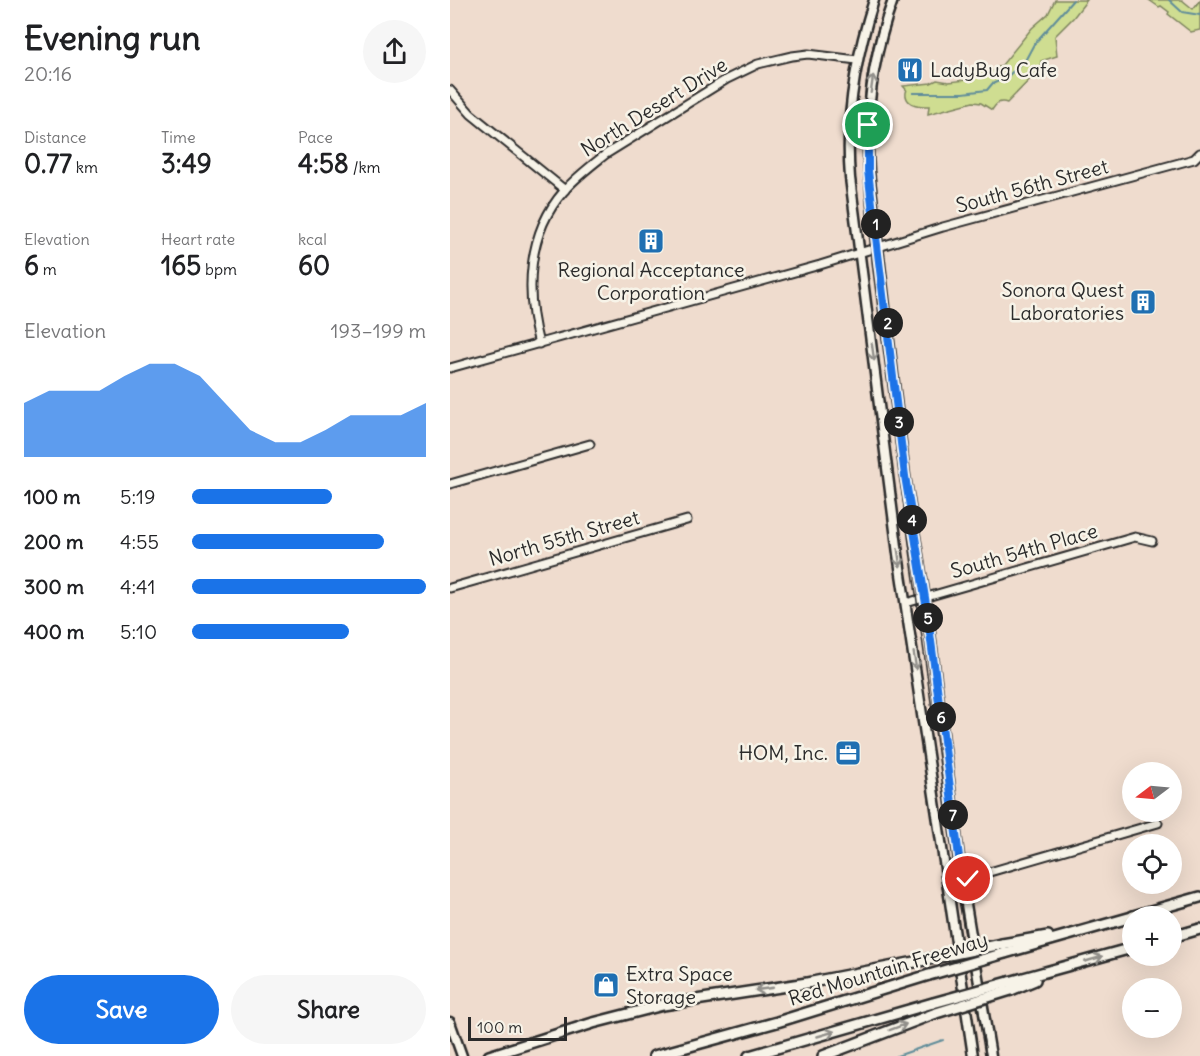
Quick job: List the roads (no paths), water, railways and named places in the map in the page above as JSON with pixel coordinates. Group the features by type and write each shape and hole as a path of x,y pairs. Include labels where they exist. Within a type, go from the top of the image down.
{"highway":[{"name":"Red Mountain Freeway","path":"1170,906 1200,897"},
{"name":"Red Mountain Freeway","path":"654,1056 777,1022 1004,949 1122,920"},
{"path":"1182,934 1200,928"},
{"path":"489,1056 593,1023 663,1005 807,983 925,960 1004,949"},
{"path":"824,1056 1010,986 1122,951"},
{"path":"750,1056 933,1003 1010,986"}],"main road":[{"path":"874,0 857,60 849,107 848,154 906,603 973,1056"},
{"path":"893,0 875,63 868,120 868,171 875,248 905,476 925,597 962,880 991,1056"},
{"path":"450,1022 462,1056"}],"street":[{"name":"North Desert Drive","path":"539,344 531,309 534,252 546,220 565,190 606,154 746,69 764,62 800,55 826,55 857,60"},
{"path":"450,90 471,114 565,190"},
{"name":"South 56th Street","path":"450,368 1194,159 1200,153"},
{"path":"450,484 590,444"},
{"name":"North 55th Street","path":"450,588 687,520"},
{"name":"South 54th Place","path":"906,603 1135,537 1152,541"},
{"path":"962,880 1158,823"}],"waterway":[{"path":"913,93 963,93 987,90 992,84 1006,78 1026,59 1034,44 1073,0"},
{"path":"1169,0 1182,12 1200,15"},
{"path":"897,1056 943,1040"}],"tram line":[{"path":"888,0 876,34 864,101 866,201 897,456 960,908 986,1056"}],"place":[{"name":"LadyBug Cafe","path":"910,70"},
{"name":"Regional Acceptance Corporation","path":"651,241"},
{"name":"Sonora Quest Laboratories","path":"1143,302"},
{"name":"HOM, Inc.","path":"848,753"},
{"name":"Extra Space Storage","path":"606,985"}]}
